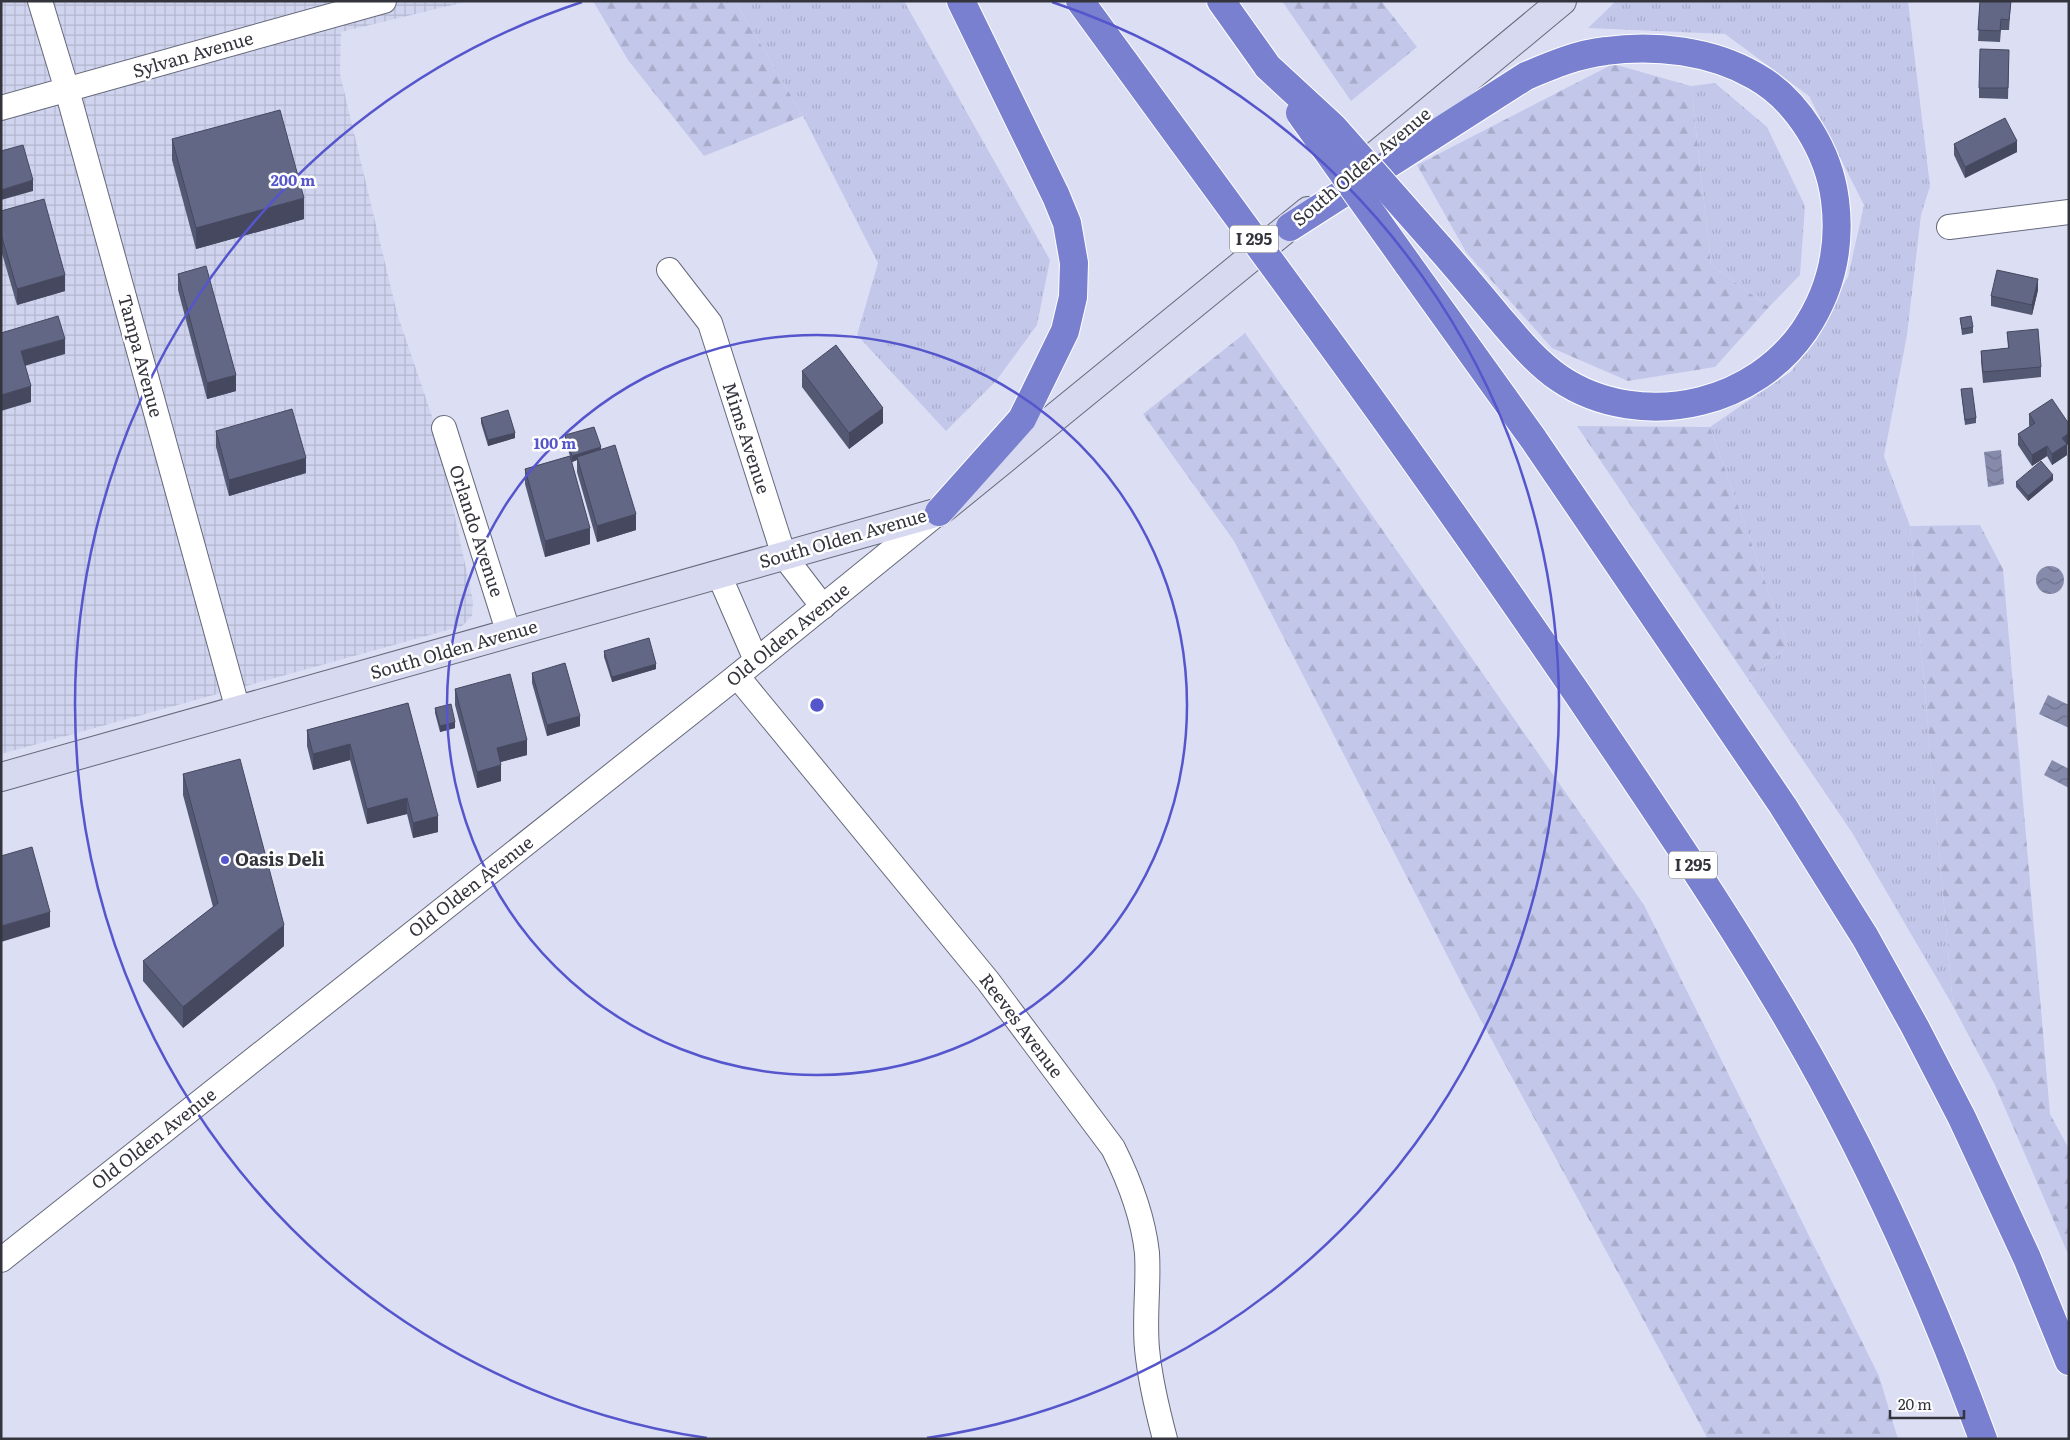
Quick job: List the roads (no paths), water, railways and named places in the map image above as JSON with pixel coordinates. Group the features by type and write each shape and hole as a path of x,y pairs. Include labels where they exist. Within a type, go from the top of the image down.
{"highway":[{"path":"939,512 1022,418 1065,331 1073,297 1074,262 1067,223 1056,196 962,1"},
{"name":"I 295","path":"1080,1 1446,502 1694,865 1772,991 1866,1165 1904,1246 1966,1392 1983,1439"},
{"path":"1221,1 1534,440 1784,806 1865,937 1915,1027 1962,1118 2026,1258 2069,1361"},
{"path":"1268,67 1333,127 1439,247 1532,356 1559,378 1586,393 1619,403 1650,407 1682,406 1716,398 1747,384 1773,365 1796,343 1816,314 1828,286 1836,252 1838,222 1834,188 1823,155 1806,125 1782,97 1755,76 1718,60 1679,52 1644,48 1605,51 1562,61 1526,76 1290,227"}],"main road":[{"name":"South Olden Avenue","path":"1,777 939,512 1290,227 1562,1"}],"street":[{"name":"Tampa Avenue","path":"40,1 67,90 238,710"},
{"name":"Sylvan Avenue","path":"1,108 350,6 384,1"},
{"path":"1949,227 2069,212"},
{"name":"Mims Avenue","path":"668,270 710,323 784,556 822,607"},
{"name":"Orlando Avenue","path":"444,428 509,634"},
{"name":"Old Olden Avenue","path":"1,1260 737,676 939,512"},
{"path":"719,575 756,660"},
{"name":"Reeves Avenue","path":"737,676 988,981 1112,1148 1124,1169 1139,1212 1146,1253 1146,1347 1153,1396 1165,1439"}],"water":[{"path":"2001,450 2004,484 1988,487 1984,452"},
{"path":"2050,566 2060,570 2064,580 2060,590 2050,594 2040,590 2036,580 2040,570"},
{"path":"2048,695 2069,705 2069,728 2039,714"},
{"path":"2052,760 2069,769 2069,788 2044,775"}],"place":[{"name":"Oasis Deli","path":"225,860"}]}
